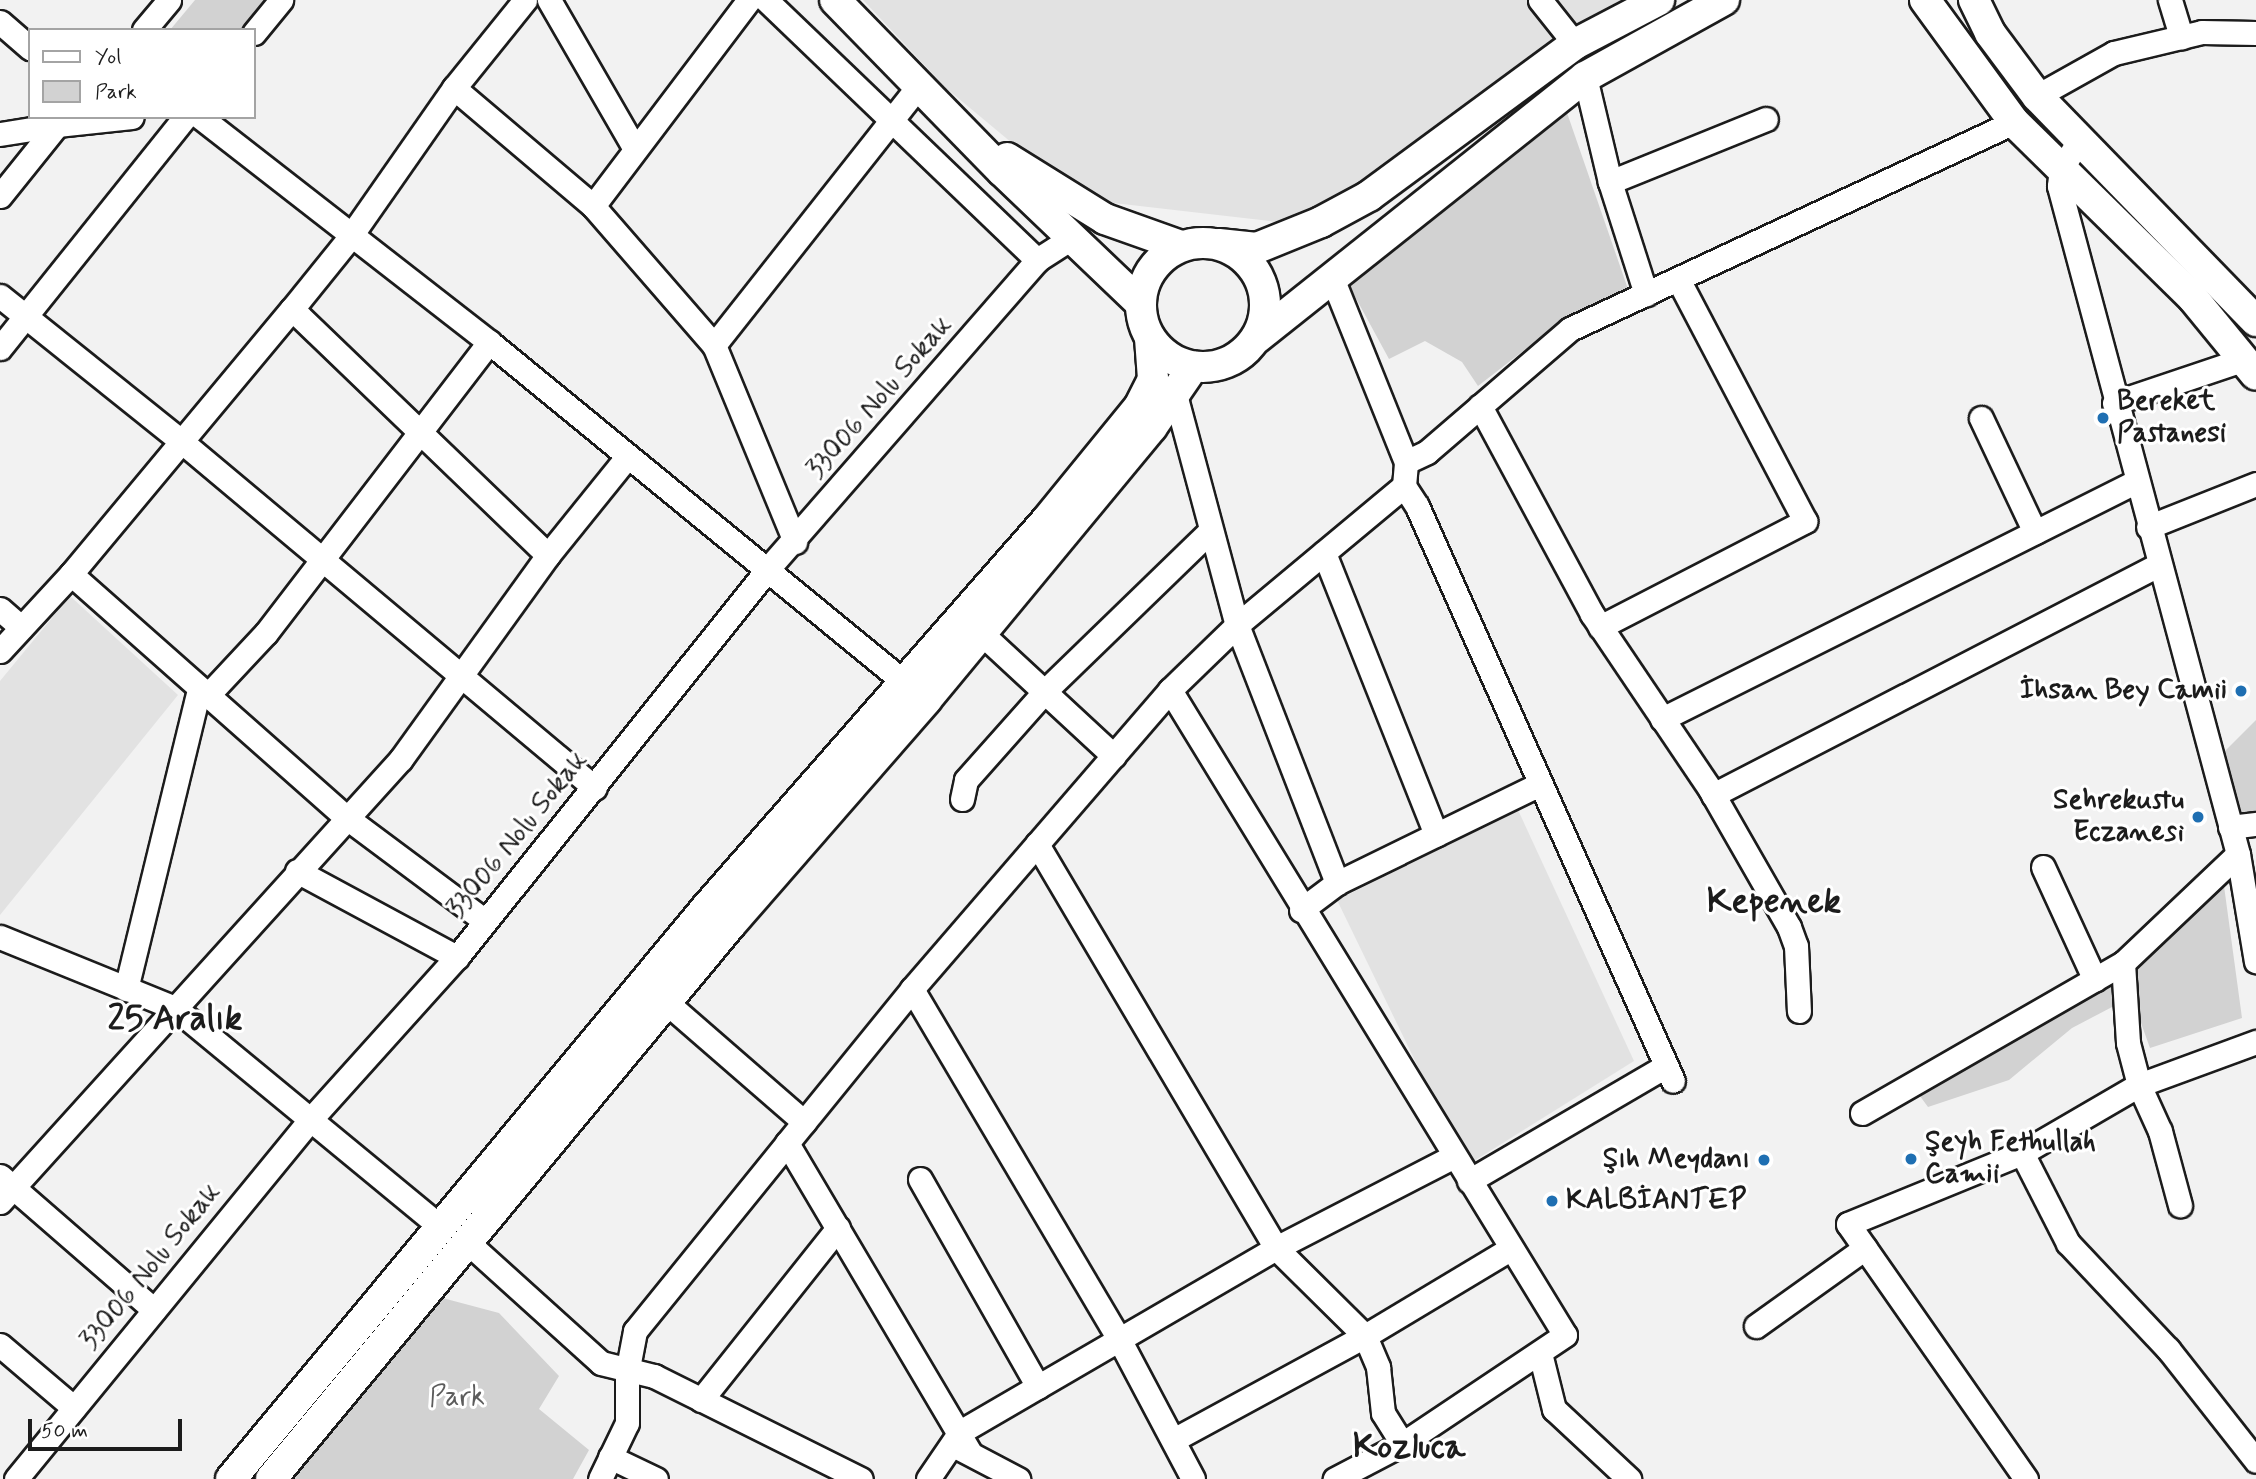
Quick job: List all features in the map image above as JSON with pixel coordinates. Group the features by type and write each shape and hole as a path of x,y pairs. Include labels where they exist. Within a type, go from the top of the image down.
{"main road":[{"path":"231,1479 439,1226 708,907 1139,407 1153,379 1150,338 1140,303 835,0"},
{"path":"953,118 1105,219 1181,246 1219,244 1257,248 1321,222 1369,196 1575,44 1659,0"},
{"path":"1150,338 1169,357 1193,367 1217,366 1240,356 1256,338 1331,275 1585,77 1724,0"},
{"path":"1925,0 2014,122 2193,298 2251,367"},
{"path":"1974,0 1990,33 2037,96 2256,321"},
{"path":"1219,244 1252,265 1261,282 1264,320 1256,338"},
{"path":"1140,303 1152,268 1181,246"},
{"path":"271,1479 666,1002 981,633 1176,398 1193,367"}],"street":[{"path":"146,28 169,0"},
{"path":"256,31 281,0"},
{"path":"0,651 71,574 292,309 349,237 454,88 525,0"},
{"path":"549,0 635,149"},
{"path":"593,206 749,0"},
{"path":"766,0 1037,260"},
{"path":"1540,0 1575,44"},
{"path":"2170,0 2181,37"},
{"path":"0,22 28,46"},
{"path":"2037,96 2113,53 2203,32 2256,33"},
{"path":"1585,77 1610,182 1646,294"},
{"path":"714,345 890,117 919,85"},
{"path":"454,88 593,206 714,345 795,542"},
{"path":"0,134 104,119"},
{"path":"0,348 184,119"},
{"path":"202,119 349,237 489,342 904,682"},
{"path":"1610,182 1766,119"},
{"path":"1406,462 1427,452 1570,329 2014,122"},
{"path":"0,196 57,125"},
{"path":"2080,139 2060,169 2059,186 2135,482 2238,854 2256,961"},
{"name":"33006 Nolu Sokak","path":"16,1479 310,1121 457,957 484,920 595,788 766,571 795,542 1037,260 1073,237"},
{"path":"1331,275 1406,462 1404,486 1418,506 1670,1073 1469,1181"},
{"path":"1600,627 1805,521 1678,279"},
{"path":"0,296 24,318 181,441 595,788"},
{"path":"292,309 422,429 548,555"},
{"path":"126,989 203,693 266,633 320,558 489,342"},
{"path":"2114,403 2251,367"},
{"path":"1176,398 1237,625 1337,883"},
{"path":"1480,406 1600,627 1713,795 1789,927 1796,946 1799,1010"},
{"path":"1981,418 2035,532"},
{"path":"154,1310 4,1189 175,1008 401,759 548,555 627,457"},
{"path":"1662,719 2135,482"},
{"path":"2148,527 2256,484"},
{"path":"600,1479 628,1423 628,1373 635,1331 804,1122 912,989 1170,690 1237,625 1404,486"},
{"path":"962,799 966,780 1046,690 1210,531"},
{"path":"1324,553 1436,835"},
{"path":"1713,795 2158,565"},
{"path":"71,574 347,818 484,920"},
{"path":"0,609 21,627"},
{"path":"981,633 1046,690 1114,756"},
{"path":"1170,690 1301,910 1566,1335 1402,1444 1335,1479"},
{"path":"1301,910 1337,883 1540,784"},
{"path":"2231,827 2256,824"},
{"path":"1037,844 1276,1248 1365,1336 1378,1367 1383,1413 1402,1444"},
{"path":"1862,1112 2123,963 2238,854"},
{"path":"2043,867 2095,979"},
{"path":"297,872 457,957"},
{"path":"0,937 175,1008 439,1226"},
{"path":"2123,963 2128,1043 2139,1085 2160,1131 2180,1205"},
{"path":"912,989 1119,1339 1175,1439 1193,1479"},
{"path":"666,1002 804,1122"},
{"path":"2026,1479 1848,1224 2022,1153 2139,1085 2256,1042"},
{"path":"787,1143 960,1443 1017,1479"},
{"path":"2022,1153 2068,1243 2168,1349 2256,1461"},
{"path":"928,1479 960,1443 1038,1387 1276,1248 1454,1156"},
{"path":"920,1179 1038,1387"},
{"path":"701,1400 838,1228"},
{"path":"466,1241 601,1363 628,1373 654,1376 861,1479"},
{"path":"1756,1326 1865,1248"},
{"path":"1175,1439 1365,1336 1510,1249"},
{"path":"0,1345 74,1408"},
{"path":"1540,1353 1554,1409 1619,1477"},
{"path":"610,1457 656,1479"}],"shaded area":[{"path":"863,0 1640,0 1312,226 1079,199 946,88"},
{"path":"70,596 178,695 0,915 0,681"},
{"path":"1518,810 1634,1061 1474,1161 1421,1073 1337,900"}],"green space":[{"path":"195,0 266,0 244,28 172,28"},
{"path":"1565,107 1629,292 1562,321 1478,386 1462,362 1425,341 1389,359 1346,280"},
{"path":"2256,720 2256,812 2240,816 2216,760"},
{"path":"2224,886 2242,1018 2150,1048 2136,1009 2114,1006 2072,1028 2009,1080 1928,1107 1917,1092 2139,964"},
{"name":"Park","path":"435,1296 499,1313 559,1376 539,1409 589,1450 573,1479 285,1479"}],"tunnel":[{"path":"1985,61 2036,121 2130,216"}],"place":[{"name":"Bereket Pastanesi","path":"2103,418"},
{"name":"İhsan Bey Camii","path":"2241,691"},
{"name":"Sehrekustu Eczanesi","path":"2198,817"},
{"name":"Şeyh Fethullah Camii","path":"1911,1159"},
{"name":"Şıh Meydanı","path":"1764,1160"},
{"name":"KALBİANTEP","path":"1552,1201"}],"district":[{"name":"Kepenek","path":"1774,902"},
{"name":"25 Aralık","path":"175,1019"},
{"name":"Kozluca","path":"1409,1447"}]}
